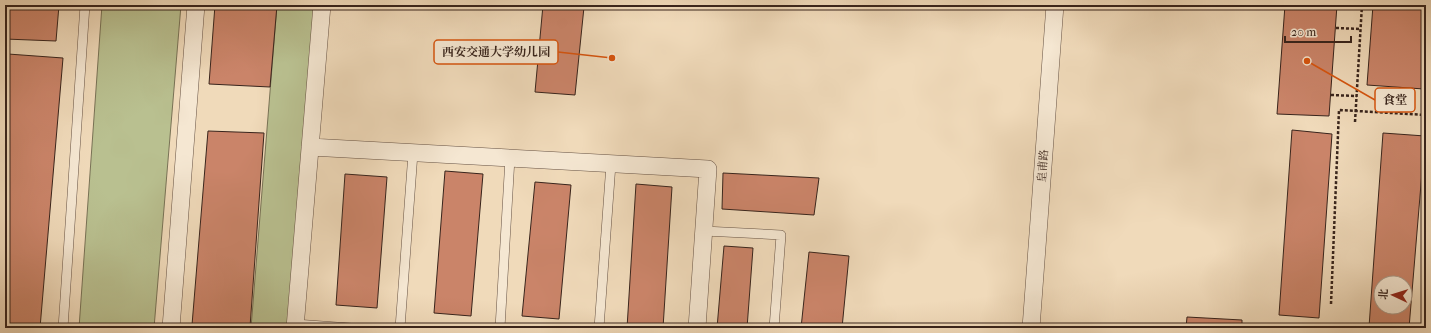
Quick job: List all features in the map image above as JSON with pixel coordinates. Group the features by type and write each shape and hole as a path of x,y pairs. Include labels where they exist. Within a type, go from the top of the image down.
{"street":[{"path":"171,328 196,5"},
{"path":"295,326 322,5"},
{"name":"皇甫路","path":"1031,328 1055,5"},
{"path":"310,147 708,169 697,328"}],"lane":[{"path":"64,328 85,5"},
{"path":"400,328 413,153"},
{"path":"500,328 510,158"},
{"path":"600,328 611,164"},
{"path":"704,231 781,235 774,328"},
{"path":"295,326 351,328"}],"path":[{"path":"1355,122 1362,5"},
{"path":"1336,28 1360,29"},
{"path":"1399,113 1400,87"},
{"path":"1330,95 1357,96"},
{"path":"1331,304 1339,110 1426,115"}],"green space":[{"path":"102,5 181,5 154,328 79,328"},
{"path":"277,5 322,5 295,328 251,328"}],"building":[{"path":"5,5 59,5 56,41 5,39"},
{"path":"215,5 277,5 270,87 209,84"},
{"path":"543,5 584,7 575,95 535,92"},
{"path":"1285,5 1337,5 1329,116 1277,114"},
{"path":"1373,5 1426,5 1426,66 1424,89 1367,85"},
{"path":"8,54 63,58 40,328 5,328 5,102"},
{"path":"1292,130 1332,134 1319,318 1279,315"},
{"path":"208,131 264,133 250,327 192,325"},
{"path":"1383,133 1425,136 1413,280 1413,275 1373,275 1373,315 1410,315 1409,328 1369,327"},
{"path":"445,171 483,174 471,316 434,313"},
{"path":"723,173 819,178 814,215 722,209"},
{"path":"345,174 387,177 377,308 336,305"},
{"path":"535,182 571,185 559,319 522,316"},
{"path":"636,184 672,187 663,328 627,328"},
{"path":"724,246 753,248 747,328 717,328"},
{"path":"809,252 849,256 842,328 801,328"},
{"path":"1187,317 1242,320 1242,328 1186,328"}],"place":[{"name":"西安交通大学幼儿园","path":"612,58"},
{"name":"食堂","path":"1307,61"}]}
